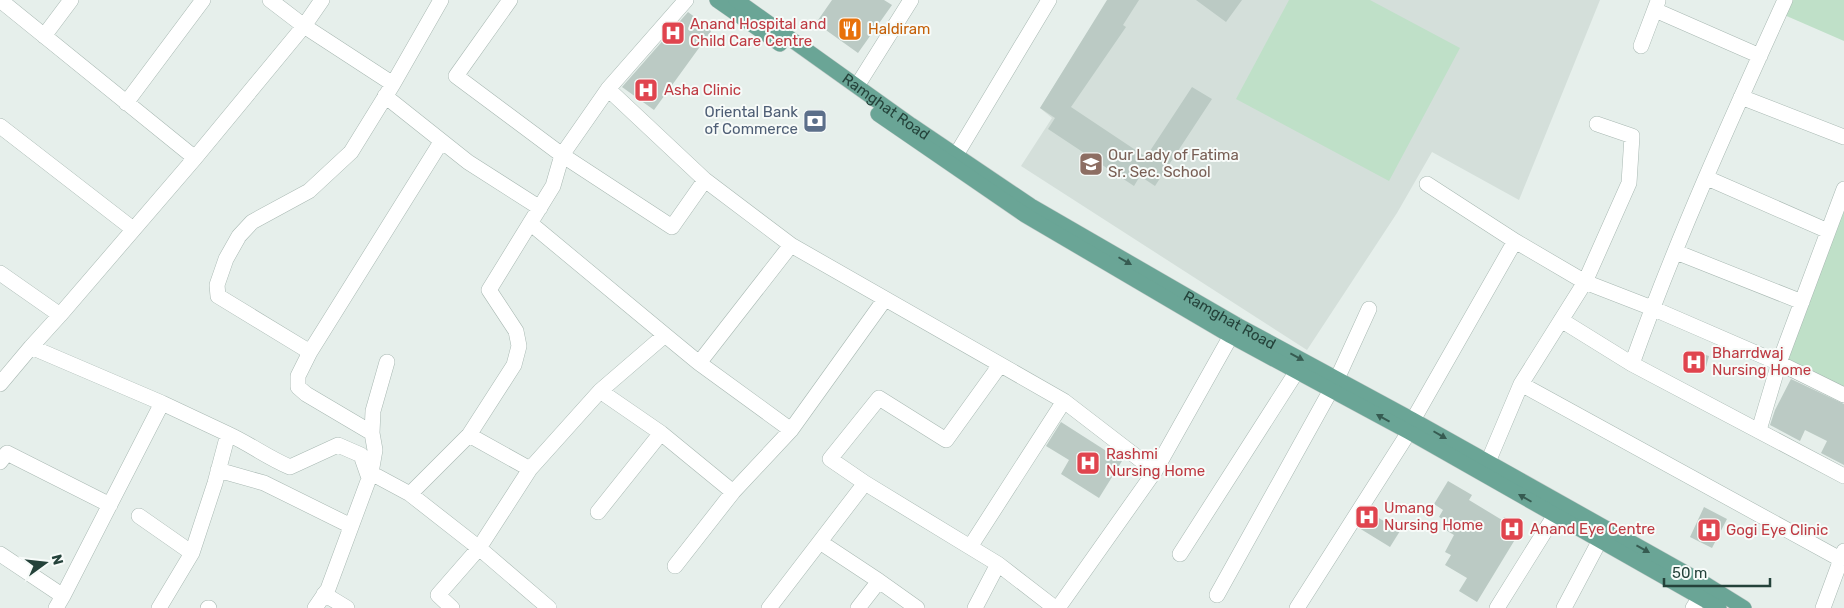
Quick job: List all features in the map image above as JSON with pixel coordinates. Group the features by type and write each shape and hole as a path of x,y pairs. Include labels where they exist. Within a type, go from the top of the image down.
{"main road":[{"name":"Ramghat Road","path":"718,0 905,134 1025,215 1234,331 1411,426 1555,515 1700,596 1744,608"},
{"name":"Ramghat Road","path":"736,0 911,125 1031,206 1297,371 1334,384"},
{"name":"Ramghat Road","path":"1411,426 1488,462 1719,608"}],"street":[{"path":"0,0 196,158"},
{"path":"44,36 72,0"},
{"path":"126,103 204,0"},
{"path":"270,0 389,90 441,142 479,170 540,208"},
{"path":"0,384 196,158 304,26 322,0"},
{"path":"310,352 218,296 217,285 226,259 239,236 252,222 309,191 351,152 441,0"},
{"path":"510,0 456,76 562,155 672,227 705,180"},
{"path":"410,494 470,435 514,365 519,346 516,331 489,290 553,186 562,155 608,89 686,0"},
{"path":"857,86 911,0"},
{"path":"956,155 1049,0"},
{"path":"1632,364 1652,308 1741,97 1785,0"},
{"path":"1641,46 1656,5 1760,56"},
{"path":"608,89 705,180 791,246 1064,401 1155,470"},
{"path":"1741,97 1844,137"},
{"path":"1488,462 1521,384 1585,282 1628,184 1632,136 1597,124"},
{"path":"0,126 133,229"},
{"path":"372,433 306,394 298,387 298,376 310,352 441,142"},
{"path":"1707,178 1828,231"},
{"path":"1426,184 1515,241 1585,282 1652,308 1779,363 1844,395"},
{"path":"1759,430 1779,363 1844,189"},
{"path":"530,223 699,363 791,430"},
{"path":"1297,608 1411,426 1515,241"},
{"path":"699,363 791,246"},
{"path":"1676,252 1802,302"},
{"path":"0,273 60,315"},
{"path":"675,566 733,492 791,430 885,299"},
{"path":"1217,596 1334,384 1369,309"},
{"path":"1561,320 1632,364 1844,476"},
{"path":"1000,365 946,440 879,398 830,460 998,564 1056,608 1155,470 1234,331"},
{"path":"452,608 438,595 479,548 530,469 600,391 665,335"},
{"path":"31,347 162,403 244,441 270,458 290,467 338,445 361,455 370,475 410,494 479,548 549,608"},
{"path":"315,608 324,594 370,475 375,450 372,433 373,411 387,362"},
{"path":"1180,554 1297,371"},
{"path":"1521,384 1842,555 1823,608"},
{"path":"600,391 661,433 733,492"},
{"path":"970,547 1064,401"},
{"path":"0,554 60,602 162,403"},
{"path":"598,512 661,433"},
{"path":"158,608 192,553 228,434"},
{"path":"470,435 530,469"},
{"path":"0,462 7,452 110,505"},
{"path":"218,470 264,483 351,526"},
{"path":"769,608 866,483"},
{"path":"1497,608 1555,515"},
{"path":"139,516 192,553"},
{"path":"1564,608 1600,540"},
{"path":"820,542 917,608"},
{"path":"975,608 998,564"},
{"path":"858,608 879,582"},
{"path":"324,594 347,608"}],"shaded area":[{"name":"Our Lady of Fatima Sr. Sec. School","path":"1108,0 1600,0 1519,200 1432,152 1397,213 1307,350 1021,166 1052,118 1040,108"}],"green space":[{"path":"1289,0 1370,0 1460,48 1389,181 1236,99"},
{"path":"1789,0 1844,0 1844,41 1782,14"},
{"path":"1844,190 1844,392 1779,363"}],"building":[{"name":"Haldiram","path":"832,0 884,0 892,5 858,53 816,23"},
{"path":"1107,0 1139,0 1123,25 1126,27 1071,107 1146,157 1192,87 1212,99 1155,186 1140,176 1134,186 1048,129 1055,118 1040,108"},
{"path":"1196,0 1242,0 1226,22"},
{"path":"688,12 712,30 654,110 622,87"},
{"path":"1688,350 1709,356 1705,371 1684,365"},
{"path":"1791,379 1844,404 1844,465 1821,453 1827,441 1805,430 1800,441 1770,425 1775,410"},
{"path":"1061,422 1122,461 1099,498 1061,474 1069,460 1046,446"},
{"path":"1448,481 1472,495 1469,500 1502,520 1504,517 1522,528 1477,602 1459,591 1467,578 1445,565 1451,555 1445,552 1454,535 1444,529 1448,522 1439,517 1443,510 1434,504"},
{"path":"1704,507 1727,519 1712,548 1690,537"},
{"path":"1369,512 1400,531 1390,547 1359,528"}],"place":[{"name":"Haldiram","path":"850,29"},
{"name":"Anand Hospital and Child Care Centre","path":"673,33"},
{"name":"Asha Clinic","path":"646,90"},
{"name":"Oriental Bank of Commerce","path":"815,121"},
{"name":"Our Lady of Fatima Sr. Sec. School","path":"1091,164"},
{"name":"Bharrdwaj Nursing Home","path":"1694,362"},
{"name":"Rashmi Nursing Home","path":"1088,463"},
{"name":"Umang Nursing Home","path":"1367,517"},
{"name":"Anand Eye Centre","path":"1512,529"},
{"name":"Gogi Eye Clinic","path":"1709,530"}]}
